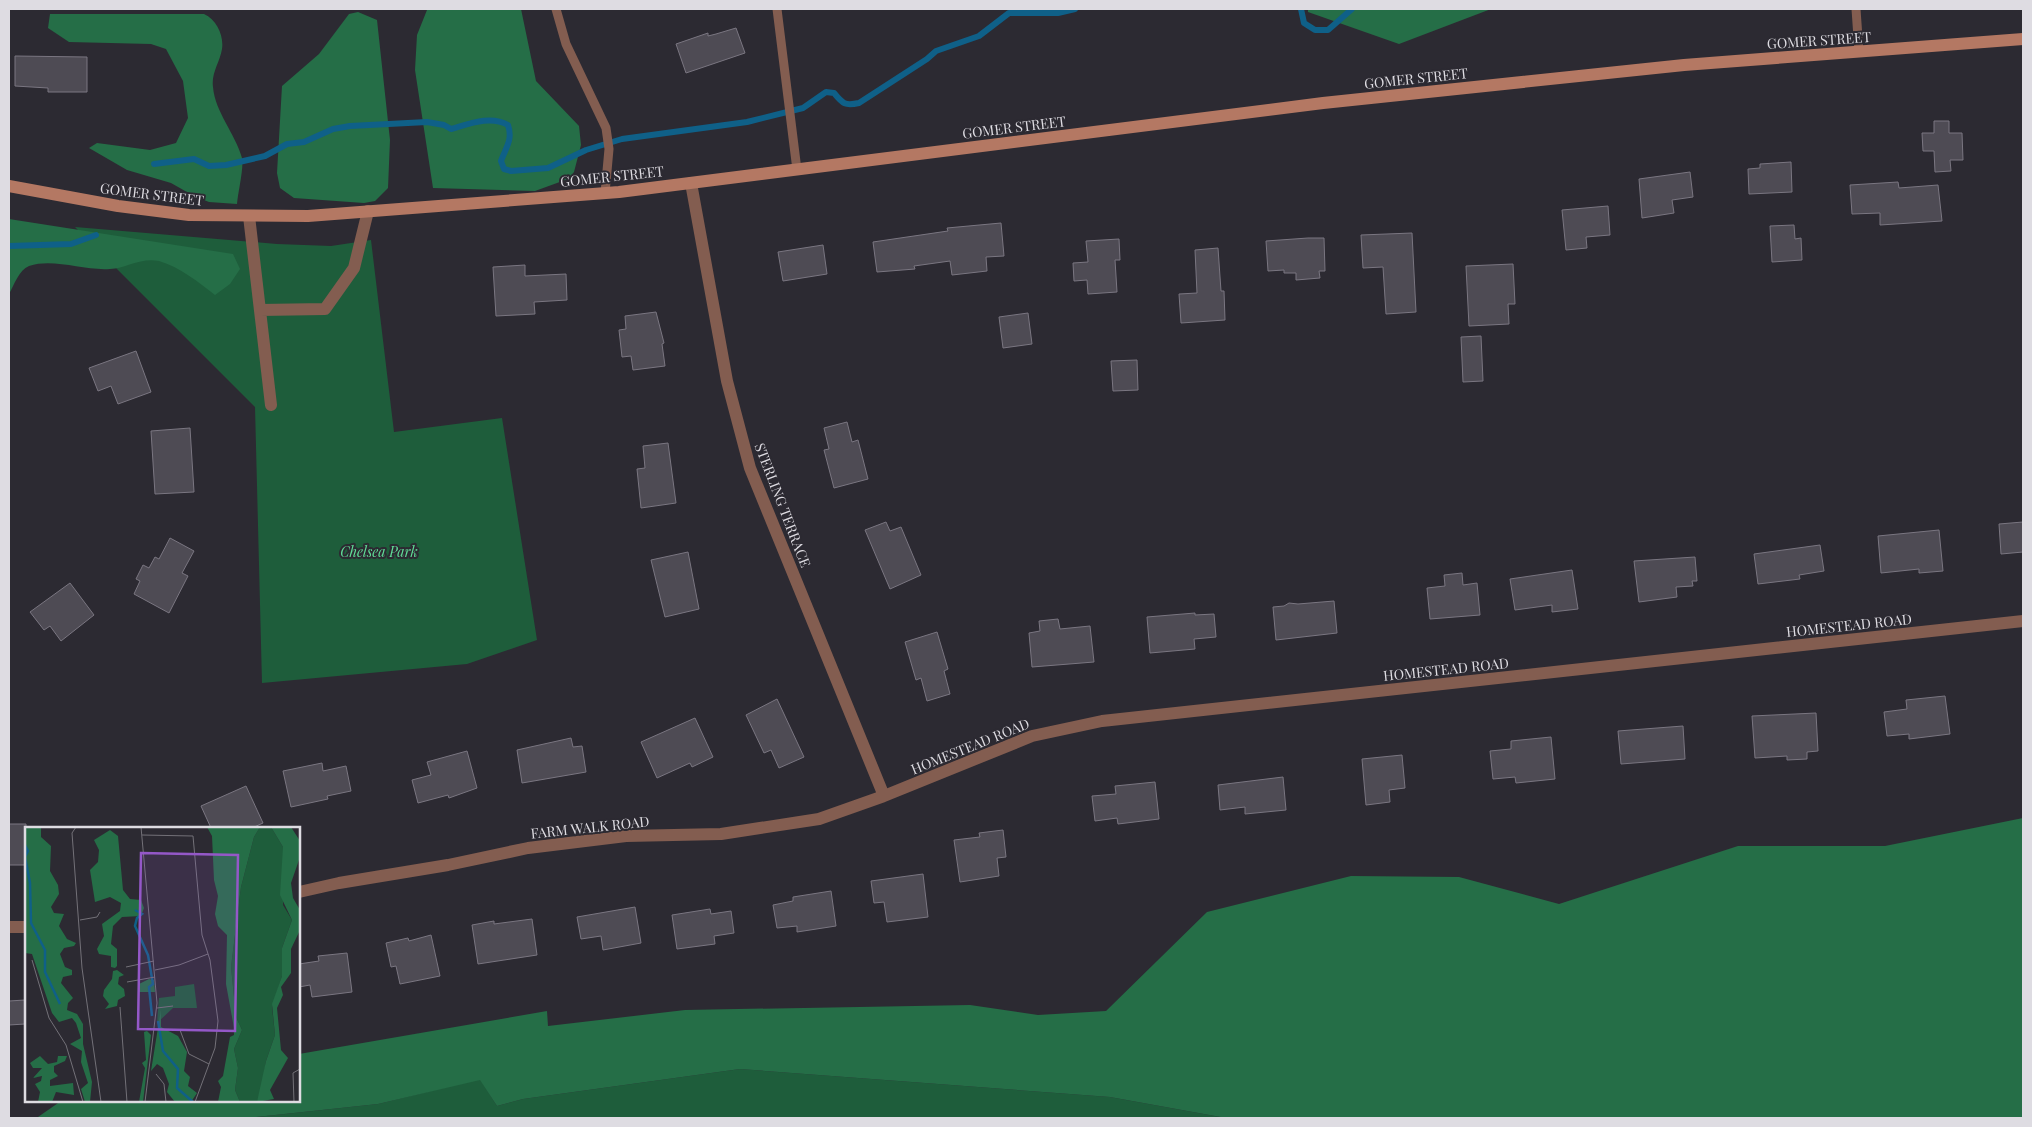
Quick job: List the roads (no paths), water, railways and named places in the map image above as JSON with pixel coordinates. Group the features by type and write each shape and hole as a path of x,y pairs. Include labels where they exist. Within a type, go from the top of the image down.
{"street":[{"name":"GOMER STREET","path":"9,186 118,206 188,216 308,216 605,193 1323,103 1684,65 2023,40"},
{"name":"STERLING TERRACE","path":"691,183 727,381 750,468 884,796"},
{"path":"260,310 325,309 354,268 368,211"},
{"path":"248,216 271,405"},
{"name":"HOMESTEAD ROAD","path":"884,796 1032,736 1102,721 2023,621"},
{"name":"FARM WALK ROAD","path":"300,892 339,883 448,865 528,848 626,836 721,834 819,819 884,796"},
{"path":"9,927 25,927"}],"lane":[{"path":"556,9 566,44 606,128 609,149 605,193"},
{"path":"778,9 797,170"},
{"path":"1856,9 1859,52"}],"waterway":[{"path":"154,164 194,159 209,166 226,165 265,156 287,144 304,142 333,129 350,126 427,122 444,125 451,129 472,123 494,121 508,125 510,135 501,161 504,169 511,171 548,168 586,150 622,139 747,122 803,108 826,92 834,93 845,103 859,103 927,59 936,51 979,36 1009,13 1058,13 1075,9"},
{"path":"1301,9 1304,23 1315,30 1328,30 1352,9"},
{"path":"9,246 71,244 96,235"}],"park label":[{"name":"Chelsea Park","path":"379,551"}]}
